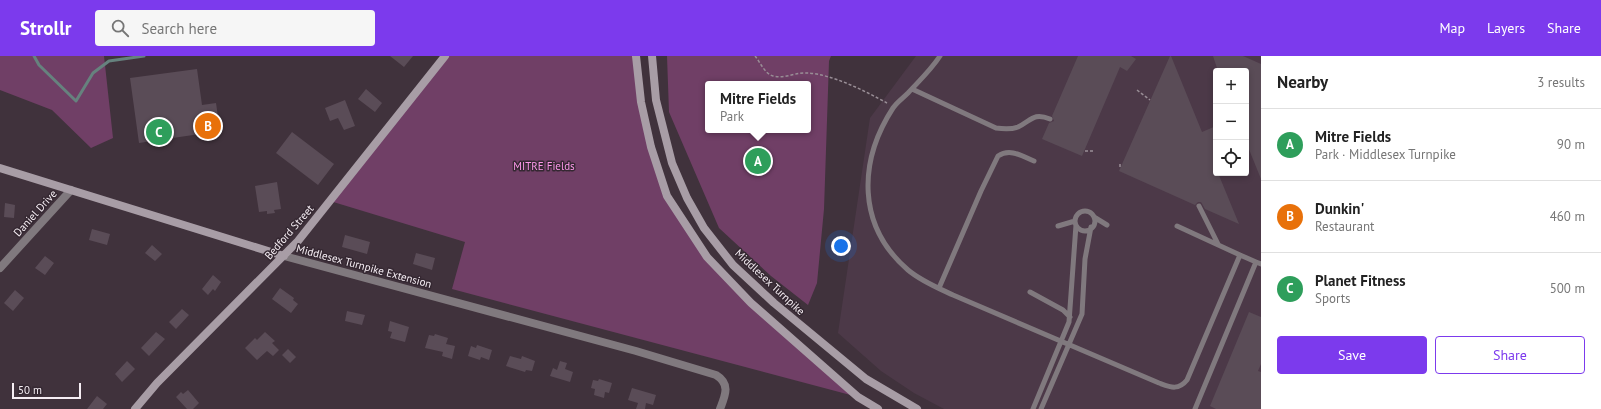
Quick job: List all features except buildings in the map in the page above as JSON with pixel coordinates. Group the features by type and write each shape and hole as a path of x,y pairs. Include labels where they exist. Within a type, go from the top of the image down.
{"main road":[{"name":"Bedford Street","path":"135,409 157,383 284,256 308,229 445,56"},
{"path":"636,56 641,102 651,147 667,196 706,257 751,303 858,397 878,409"},
{"name":"Middlesex Turnpike","path":"652,56 656,100 672,163 687,198 704,228 733,265 774,303 866,379 917,409"},
{"name":"Middlesex Turnpike Extension","path":"0,168 284,256"}],"street":[{"name":"Daniel Drive","path":"0,268 71,190"},
{"name":"Middlesex Turnpike Extension","path":"284,256 636,351 716,375 723,380 726,387 726,394 720,409"}],"lane":[{"path":"940,56 932,67 894,107 874,146 869,165 868,191 871,211 880,235 892,254 909,271 939,288 1159,383 1172,388 1178,388 1183,385 1186,380 1240,255"},
{"path":"912,89 996,128 1006,130 1017,127 1034,117 1041,116 1050,119"},
{"path":"939,288 998,156 1003,153 1011,152 1034,161"},
{"path":"1199,206 1218,244"},
{"path":"1033,409 1069,322 1075,223 1077,215 1083,211 1089,212 1107,225"},
{"path":"1041,409 1082,314 1085,259 1094,223 1094,217"},
{"path":"1058,226 1075,223"},
{"path":"1075,223 1083,230 1092,228"},
{"path":"1177,226 1259,263 1195,409"},
{"path":"1030,292 1063,310 1070,317"}],"path":[{"path":"755,56 772,76 782,77 806,72 818,75 859,88 894,107"},
{"path":"1137,90 1150,100"},
{"path":"1085,150 1093,151"}],"shaded area":[{"path":"916,56 1261,56 1261,409 944,409 914,393 881,371 838,333 870,118"}],"green space":[{"path":"0,56 104,56 113,138 91,148 52,110 0,90"},
{"name":"MITRE Fields","path":"445,56 636,56 641,102 667,196 707,257 858,397 452,289 465,242 330,201"},
{"path":"667,56 831,56 829,61 824,209 817,283 808,305 771,276 719,228 669,112"}],"waterway":[{"path":"34,56 39,65 76,101 93,73 109,61 144,56"}],"place":[{"name":"Dunkin'","path":"208,126"},
{"name":"Planet Fitness","path":"159,132"},
{"name":"Mitre Fields","path":"758,161"}]}
